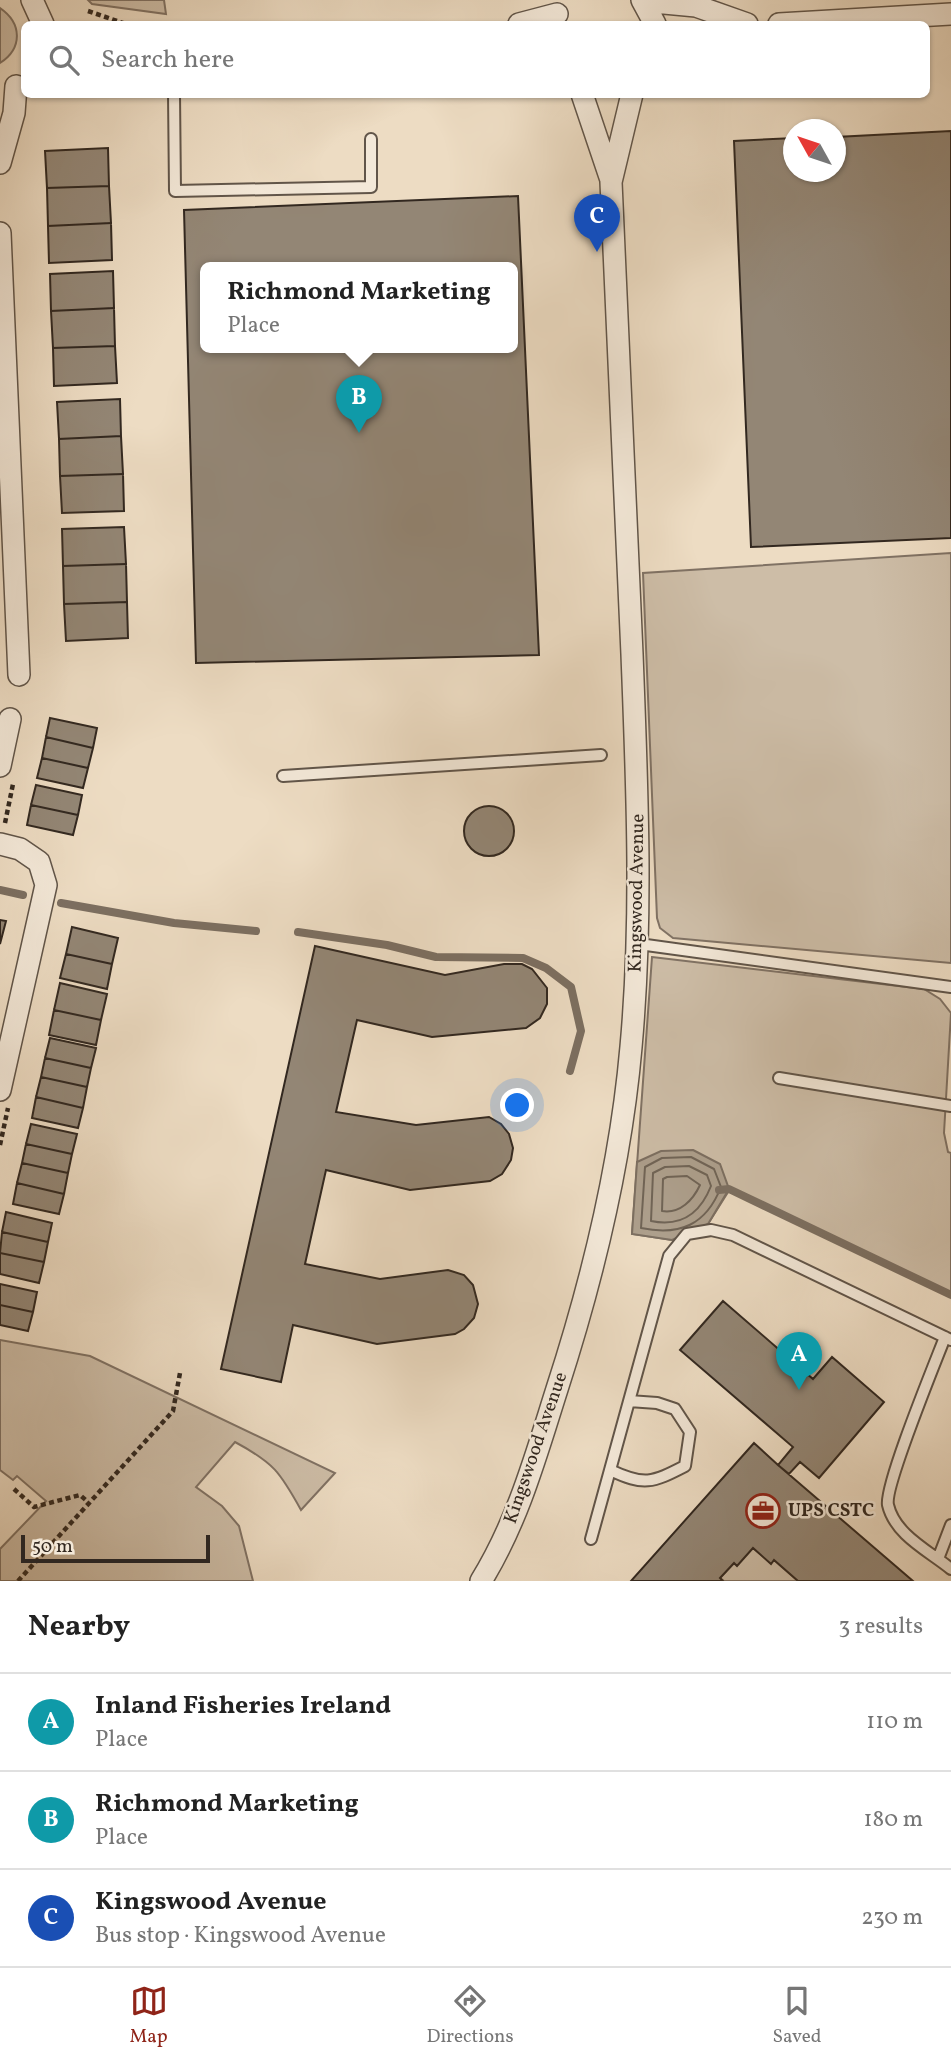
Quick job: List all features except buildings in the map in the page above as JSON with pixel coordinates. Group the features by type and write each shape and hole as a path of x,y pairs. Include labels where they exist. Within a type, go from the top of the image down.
{"street":[{"path":"643,0 654,21"},
{"path":"643,0 696,6 738,21"},
{"path":"530,21 560,13"},
{"path":"831,21 951,14"},
{"path":"0,163 14,113 13,85"},
{"name":"Kingswood Avenue","path":"481,1581 518,1510 570,1348 600,1234 618,1147 639,944 638,818 611,182 583,98"},
{"name":"Kingswood Avenue","path":"611,182 631,98"},
{"path":"0,233 19,675"},
{"path":"0,766 10,719"},
{"path":"0,844 20,849 39,862 46,885 0,1090"}],"lane":[{"path":"174,98 174,191 371,187 371,139"},
{"path":"283,776 601,755"},
{"path":"639,944 951,987"},
{"path":"779,1079 951,1106"},
{"path":"591,1539 669,1256 687,1234 711,1230 733,1235 948,1339 893,1478 888,1504 902,1531 951,1569"},
{"path":"610,1470 633,1481 657,1480 685,1466 690,1433 675,1409 657,1403 629,1401"},
{"path":"938,1559 951,1525"}],"path":[{"path":"88,11 117,21"},
{"path":"18,1581 173,1411 180,1373"},
{"path":"14,1489 34,1507 80,1495 89,1502"}],"shaded area":[{"path":"88,0 164,0 166,14 92,4"},
{"path":"0,8 13,21 17,36 13,50 0,63"},
{"path":"951,553 951,963 673,938 660,928 657,918 643,573"},
{"path":"652,957 924,989 940,999 951,1013 944,1133 948,1152 951,1153 951,1295 730,1189 708,1224 672,1240 632,1234"},
{"path":"0,1340 90,1356 335,1473 301,1510 275,1470 259,1456 235,1442 196,1487 222,1506 239,1526 253,1581 0,1581 0,1549 46,1501 17,1476 13,1480 0,1470"},
{"path":"753,1548 771,1563 774,1560 798,1581 724,1581 720,1578"}],"water":[{"path":"693,1150 720,1164 729,1189 708,1224 672,1240 632,1234 637,1162 661,1151"}],"waterway":[{"path":"0,890 23,895"},
{"path":"61,903 174,923 256,931"},
{"path":"298,932 387,945 436,957 523,958 546,968 571,987 581,1031 570,1071"},
{"path":"719,1190 729,1189 951,1295"}],"place":[{"name":"Kingswood Avenue","path":"597,252"},
{"name":"Richmond Marketing","path":"359,433"},
{"name":"Inland Fisheries Ireland","path":"799,1390"},
{"name":"UPS CSTC","path":"763,1511"}]}
